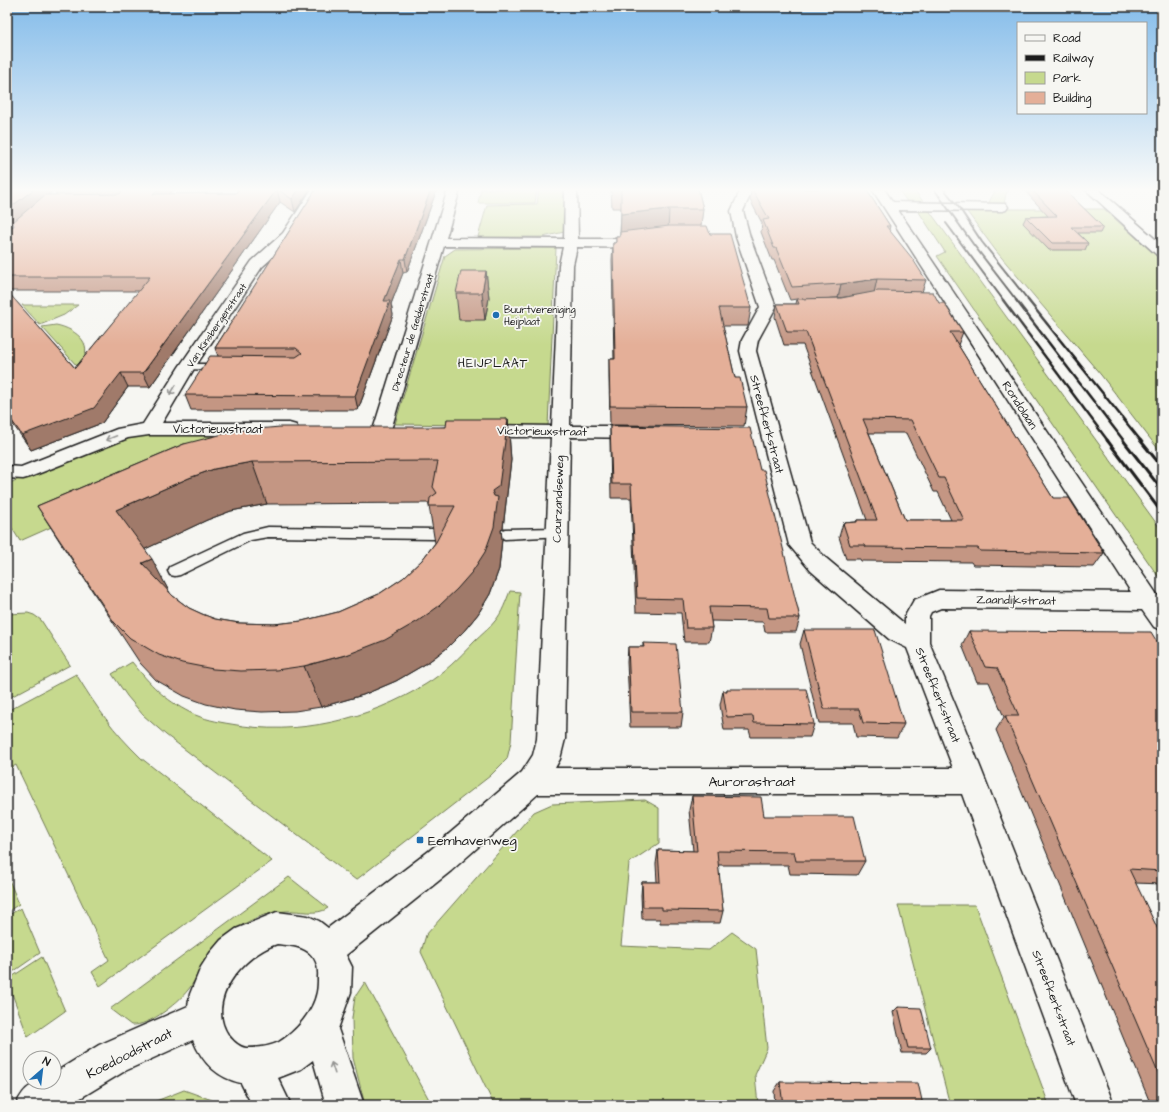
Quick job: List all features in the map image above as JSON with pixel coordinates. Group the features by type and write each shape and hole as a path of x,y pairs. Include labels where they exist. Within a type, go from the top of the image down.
{"street":[{"name":"Van Kinsbergenstraat","path":"149,429 187,366 257,264 283,241"},
{"path":"438,242 623,243 638,241"},
{"name":"Streefkerkstraat","path":"738,241 776,307 748,346 762,434 800,545 819,565 898,632 917,642 972,781 1095,1105"},
{"name":"Rondolaan","path":"910,241 944,300 1162,621"},
{"path":"1149,241 1162,252"},
{"name":"Directeur de Gelderstraat","path":"403,430 374,430 423,295 438,242"},
{"name":"Courzandseweg","path":"532,782 546,759 551,739 566,265 571,243"},
{"name":"Victorieuxstraat","path":"9,473 23,473 124,433 149,429 305,429"},
{"name":"Victorieuxstraat","path":"462,430 661,433"},
{"name":"Zaandijkstraat","path":"917,642 917,616 922,606 938,599 1149,601"},
{"name":"Aurorastraat","path":"532,782 972,781"},
{"path":"328,948 357,927 440,861 532,782"},
{"path":"277,928 292,928 307,931 318,938 328,948 334,961 336,982 335,993 330,1010 320,1027 306,1043 290,1055 271,1064 252,1067 236,1064 223,1057 213,1046 206,1033 204,1017 206,999 212,982 221,966 232,952 247,941 262,933 277,928"},
{"name":"Koedoodstraat","path":"35,1105 112,1058 204,1017"},
{"path":"320,1027 345,1105"},
{"path":"252,1067 272,1105"}],"lane":[{"path":"187,366 231,367"},
{"path":"175,571 248,536 268,532 436,534"},
{"path":"505,534 557,533"}],"green space":[{"path":"938,241 951,241 1162,531 1162,582 937,256 945,252"},
{"path":"989,241 1140,241 1162,261 1162,454 1101,375"},
{"path":"556,248 548,426 395,424 445,256 455,249"},
{"path":"22,305 78,305 64,315 40,325"},
{"path":"56,325 71,330 82,340 86,352 83,359 77,366 42,327"},
{"path":"124,436 339,436 164,477 20,541 7,520 7,484"},
{"path":"510,591 520,592 511,742 507,759 490,776 356,880 166,735 143,715 127,696 112,674 132,662 152,685 165,697 181,708 206,719 256,727 281,728 332,722 381,707 426,684 439,675 493,624 502,611"},
{"path":"28,613 41,620 70,665 7,699 7,614"},
{"path":"76,674 106,718 141,758 272,861 100,986 92,972 109,960 16,765 7,770 7,763 10,761 7,755 7,711"},
{"path":"645,800 659,808 659,843 629,863 621,946 709,950 732,932 756,949 767,1048 755,1075 758,1105 494,1105 421,952 426,935 534,812 552,804"},
{"path":"7,875 19,904 7,912"},
{"path":"289,877 328,908 319,912 287,911 271,913 263,915 242,925 216,947 191,986 180,999 164,1012 147,1022 138,1025 131,1025 110,1009"},
{"path":"898,905 975,905 1049,1105 950,1105"},
{"path":"21,908 40,953 7,976 7,916"},
{"path":"42,957 65,1011 28,1037 7,980"},
{"path":"365,982 432,1105 365,1105 353,1058 352,1018 355,997"},
{"path":"184,1090 212,1100 215,1105 146,1105"}],"building":[{"path":"7,241 239,241 143,373 121,373 94,408 22,435 7,414 7,291 75,368 150,277 7,277"},
{"path":"283,241 412,241 405,259 401,259 384,301 390,301 355,396 185,395 210,356 296,357 302,353 296,348 215,348"},
{"path":"616,241 732,241 751,308 719,308 735,378 740,378 747,407 610,406 609,359 615,359 613,243 616,243"},
{"path":"771,241 898,241 912,258 926,280 877,279 841,284 792,287 776,248 774,248"},
{"path":"1050,241 1086,241 1088,243 1052,243"},
{"path":"461,271 486,271 482,293 456,293"},
{"path":"878,291 933,292 939,303 944,303 963,332 950,332 1053,498 1069,498 1104,553 980,551 978,548 866,547 865,545 850,545 843,523 857,522 857,520 877,520 806,332 787,332 777,304 799,304 797,299 841,298","holes":["863,419 911,420 939,478 944,478 964,520 905,520"]},
{"path":"447,419 508,419 499,486 492,491 494,496 498,497 494,527 485,552 472,572 457,589 439,606 418,621 385,640 349,654 304,666 276,670 241,671 213,669 182,663 159,655 130,638 114,622 37,506 184,444 235,431 280,427 446,427","holes":["438,461 433,487 437,493 430,498 429,506 455,506 436,542 422,560 403,578 379,594 338,612 302,621 274,624 239,623 215,619 189,608 173,596 142,563 152,559 116,510 189,478 214,469 252,462"]},
{"path":"610,426 750,428 760,470 764,470 800,618 769,618 767,608 709,607 712,628 686,628 683,599 637,598 631,484 612,484"},
{"path":"804,630 875,630 904,724 863,723 859,709 824,709"},
{"path":"969,631 1151,632 1162,650 1162,669 1160,669 1162,671 1162,871 1129,869 1162,938 1162,1082 1005,716 1019,716 997,668 985,667"},
{"path":"643,643 676,644 683,712 631,712 628,647 644,647"},
{"path":"727,689 806,689 814,724 754,723 753,716 727,717 723,691 727,691"},
{"path":"692,796 761,797 764,816 854,816 865,861 796,861 794,852 717,851 723,911 662,910 662,907 643,907 642,882 660,882 658,850 697,851"},
{"path":"898,1007 921,1008 931,1048 908,1048"},
{"path":"780,1082 918,1083 923,1105 783,1105"}],"railway":[{"path":"959,241 1004,301"},
{"path":"971,241 1017,301"},
{"path":"981,241 1029,301"},
{"path":"1003,300 1108,441"},
{"path":"1016,300 1124,441"},
{"path":"1028,300 1141,441"},
{"path":"1107,440 1162,513"},
{"path":"1123,440 1162,490"},
{"path":"1140,440 1162,467"}],"place":[{"name":"Buurtvereniging Heijplaat","path":"496,315"},
{"name":"Eemhavenweg","path":"420,840"}],"district":[{"name":"HEIJPLAAT","path":"493,363"}]}
